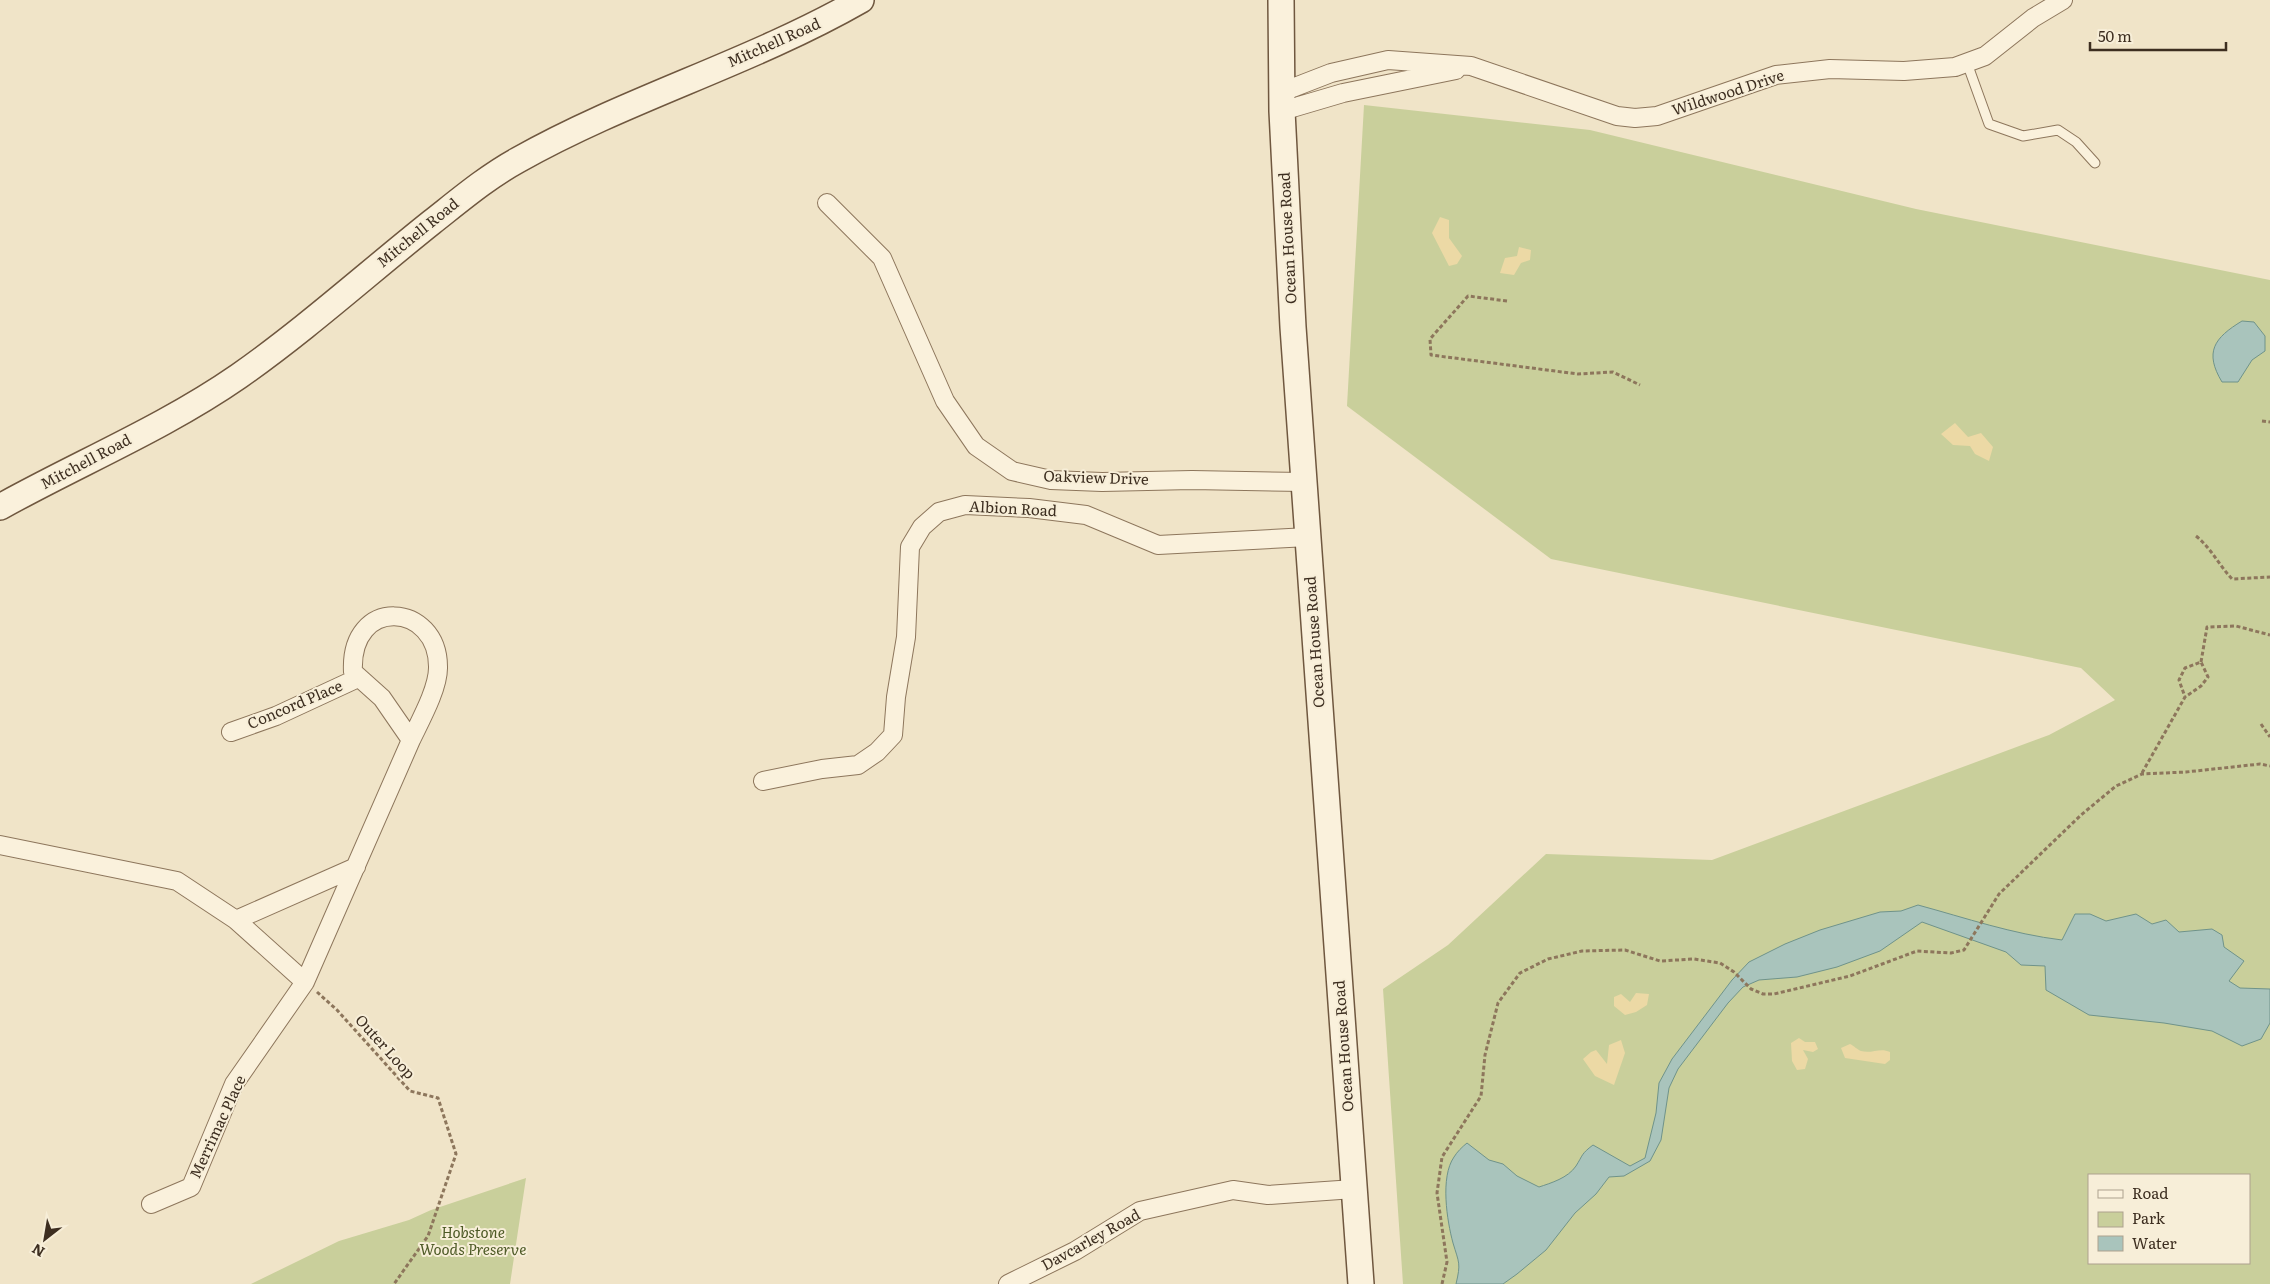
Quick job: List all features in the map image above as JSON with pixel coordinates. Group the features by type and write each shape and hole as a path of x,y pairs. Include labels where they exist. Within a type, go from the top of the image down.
{"main road":[{"name":"Mitchell Road","path":"0,508 170,419 239,376 484,181 517,160 604,117 817,25 861,0"},
{"name":"Ocean House Road","path":"1281,0 1282,101 1293,327 1361,1284"}],"street":[{"name":"Wildwood Drive","path":"1282,101 1331,73 1388,60 1472,66 1617,116 1635,118 1657,116 1776,75 1830,68 1913,70 1955,67 1985,56 2033,18 2063,0"},
{"path":"1282,101 1343,93 1423,78 1472,66"},
{"name":"Oakview Drive","path":"827,202 882,258 945,401 976,446 1012,471 1051,480 1102,482 1192,480 1304,482"},
{"name":"Albion Road","path":"764,781 858,764 877,752 893,735 896,697 906,637 910,547 922,527 939,512 965,505 1029,508 1086,515 1158,545 1308,537"},
{"name":"Merrimac Place","path":"151,1204 191,1187 234,1084 305,982 412,740 437,673 436,652 430,638 412,620 391,615 371,624 363,631 354,649 354,672 358,678"},
{"path":"358,678 382,698 412,740"},
{"name":"Concord Place","path":"231,732 276,716 358,678"},
{"path":"0,845 177,882 236,920 305,982"},
{"path":"236,920 356,867"},
{"name":"Davcarley Road","path":"1008,1284 1074,1251 1140,1211 1233,1190 1268,1195 1354,1189"}],"lane":[{"path":"1967,63 1989,124 2023,136 2058,130 2076,142 2095,163"}],"path":[{"path":"1507,301 1468,296 1430,338 1432,354 1578,374 1612,372 1640,386"},
{"path":"2262,421 2270,422"},
{"path":"2196,536 2208,545 2219,564 2232,579 2270,577"},
{"path":"2142,774 2185,697 2196,690 2208,677 2201,662 2207,627 2236,626 2270,635"},
{"path":"2185,697 2179,680 2185,668 2201,662"},
{"path":"2261,724 2270,737"},
{"path":"1442,1284 1447,1262 1437,1193 1442,1156 1481,1096 1485,1055 1498,1003 1520,973 1548,959 1582,950 1625,950 1660,961 1694,959 1720,963 1734,972 1751,989 1764,994 1774,994 1850,976 1917,951 1951,953 1964,950 1999,894 2081,815 2116,786 2142,774 2186,772 2260,764 2270,766"},
{"name":"Outer Loop","path":"305,982 337,1010 410,1091 438,1098 456,1154 428,1236 394,1284"}],"green space":[{"path":"1364,105 1590,130 1916,209 2270,280 2270,1284 1403,1284 1383,989 1448,945 1546,854 1712,860 2049,735 2115,700 2081,668 1551,559 1347,406"},
{"name":"Hobstone Woods Preserve","path":"526,1178 510,1284 251,1284 339,1241 409,1220 431,1210"}],"sand":[{"path":"1440,217 1449,220 1449,238 1462,256 1457,264 1449,266 1432,233"},
{"path":"1519,247 1531,250 1530,260 1521,263 1514,275 1500,273 1505,258 1517,256"},
{"path":"1955,423 1968,437 1981,433 1993,447 1989,461 1975,454 1970,446 1953,445 1941,434"},
{"path":"1636,993 1649,994 1647,1005 1636,1012 1625,1015 1614,1006 1614,997 1621,994 1630,1002"},
{"path":"1799,1038 1805,1042 1815,1042 1818,1049 1813,1052 1803,1050 1808,1059 1805,1069 1797,1070 1792,1061 1791,1043"},
{"path":"1621,1040 1625,1053 1614,1085 1595,1076 1583,1059 1596,1050 1607,1064 1609,1045"},
{"path":"1850,1044 1861,1051 1883,1050 1890,1052 1890,1060 1885,1064 1845,1058 1841,1048"}],"water":[{"path":"2242,321 2254,322 2265,336 2265,351 2252,360 2238,382 2222,382 2214,362 2213,354 2215,347 2225,333"},
{"path":"1918,905 2007,930 2062,940 2075,914 2090,914 2106,921 2136,914 2152,924 2166,920 2179,932 2212,929 2222,935 2224,947 2244,961 2229,981 2240,988 2270,989 2270,1023 2261,1039 2242,1046 2212,1031 2164,1023 2089,1015 2046,990 2045,966 2021,965 2006,952 1922,922 1880,951 1837,967 1797,977 1759,980 1743,987 1728,1003 1678,1069 1669,1088 1661,1140 1650,1161 1624,1176 1609,1177 1596,1194 1575,1213 1546,1250 1503,1284 1456,1284 1459,1263 1449,1223 1446,1187 1447,1176 1454,1157 1467,1143 1489,1160 1503,1164 1517,1176 1539,1187 1559,1180 1569,1174 1584,1153 1593,1145 1630,1166 1645,1158 1656,1113 1659,1083 1672,1059 1732,980 1749,962 1785,944 1820,930 1880,912 1901,911"}]}
